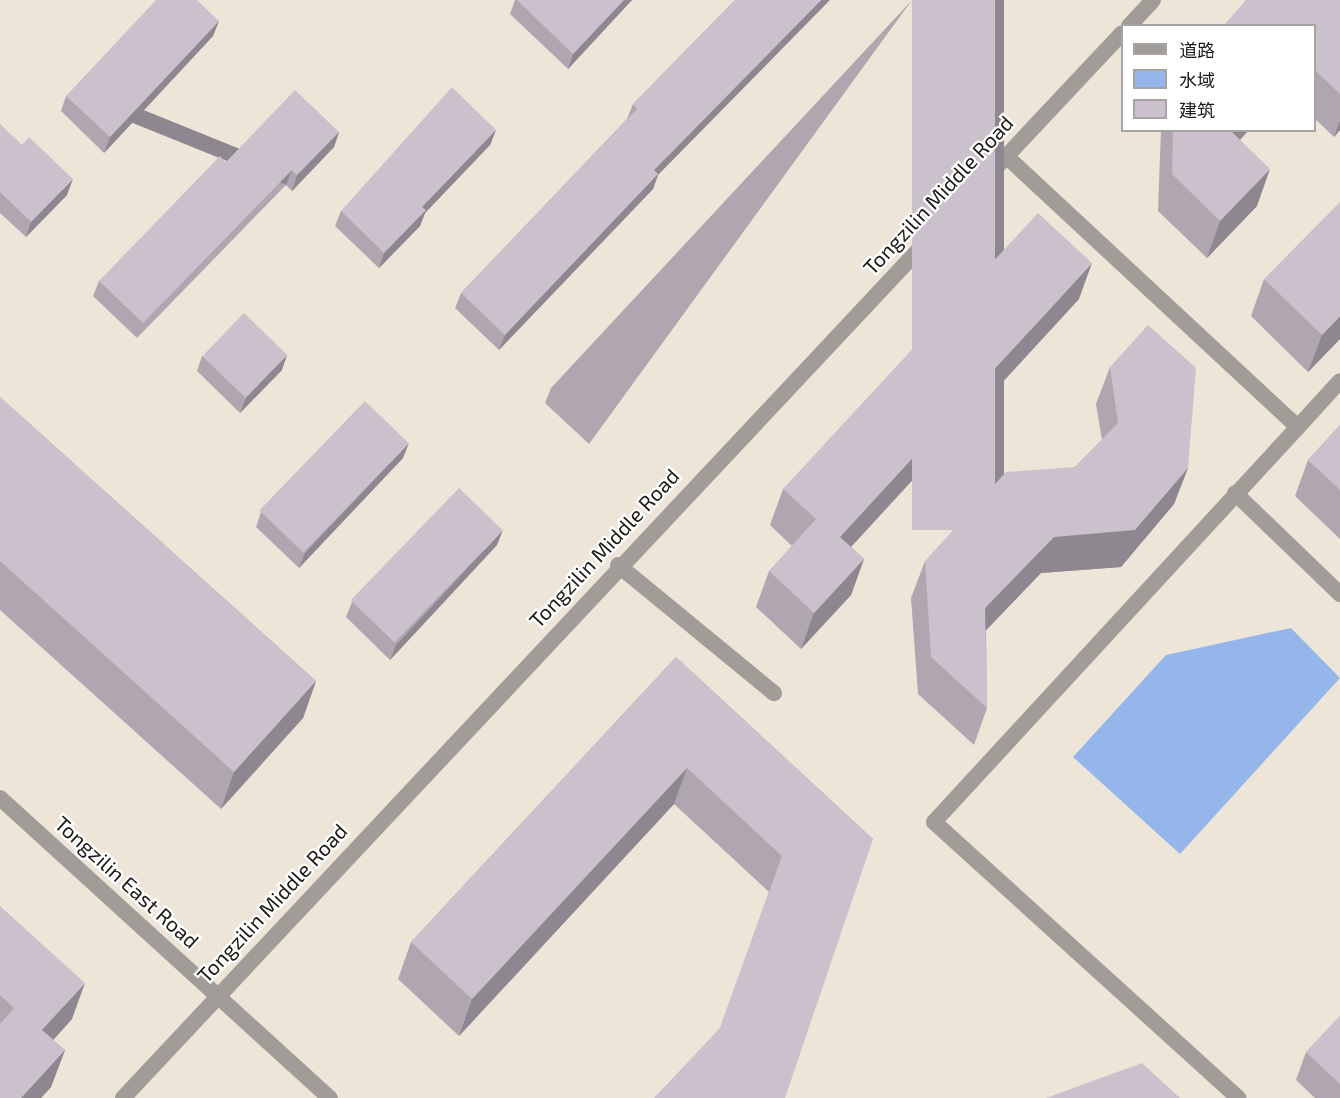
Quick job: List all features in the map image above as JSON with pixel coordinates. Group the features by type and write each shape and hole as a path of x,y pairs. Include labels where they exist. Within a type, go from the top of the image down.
{"street":[{"path":"1131,24 1153,0"},
{"name":"Tongzilin Middle Road","path":"123,1098 217,994 618,565 1121,34"},
{"path":"1006,156 1298,426"},
{"path":"1238,1098 934,822 1340,381"},
{"path":"1235,493 1340,594"},
{"path":"618,565 774,693"},
{"name":"Tongzilin East Road","path":"0,798 330,1098"}],"water":[{"path":"1291,628 1340,678 1180,854 1073,757 1166,655"}],"building":[{"path":"156,0 197,0 219,21 110,137 66,96"},
{"path":"517,0 624,0 573,54"},
{"path":"735,0 821,0 654,170 658,174 505,335 461,293 637,109 633,104"},
{"path":"912,0 995,0 995,530 912,530"},
{"path":"1246,0 1340,0 1340,94 1316,71 1316,24 1225,24"},
{"path":"452,87 496,130 422,207 426,210 384,253 341,211"},
{"path":"295,90 339,132 297,175 292,170 143,323 99,281 220,156 226,162"},
{"path":"0,124 22,145 29,137 73,179 31,222 0,192"},
{"path":"1173,132 1232,132 1270,169 1220,221 1172,174"},
{"path":"1340,202 1340,316 1322,335 1264,279"},
{"path":"1038,213 1092,263 840,537 864,559 814,613 769,571 816,519 783,489"},
{"path":"244,313 287,355 245,398 202,356"},
{"path":"1148,325 1196,368 1188,468 1135,530 1054,537 985,608 987,708 931,657 925,561 1006,472 1075,467 1118,423 1110,367"},
{"path":"0,397 316,681 234,772 0,561"},
{"path":"365,401 409,443 303,553 259,510"},
{"path":"1340,425 1340,490 1308,460"},
{"path":"459,488 503,530 395,643 351,600"},
{"path":"676,657 873,839 785,1098 654,1098 720,1028 782,856 687,768 472,999 411,942"},
{"path":"0,906 85,983 42,1030 65,1050 21,1098 0,1098 0,1024 14,1008 0,995"},
{"path":"1340,1016 1340,1084 1306,1052"},
{"path":"1142,1063 1180,1098 1046,1098"}]}
